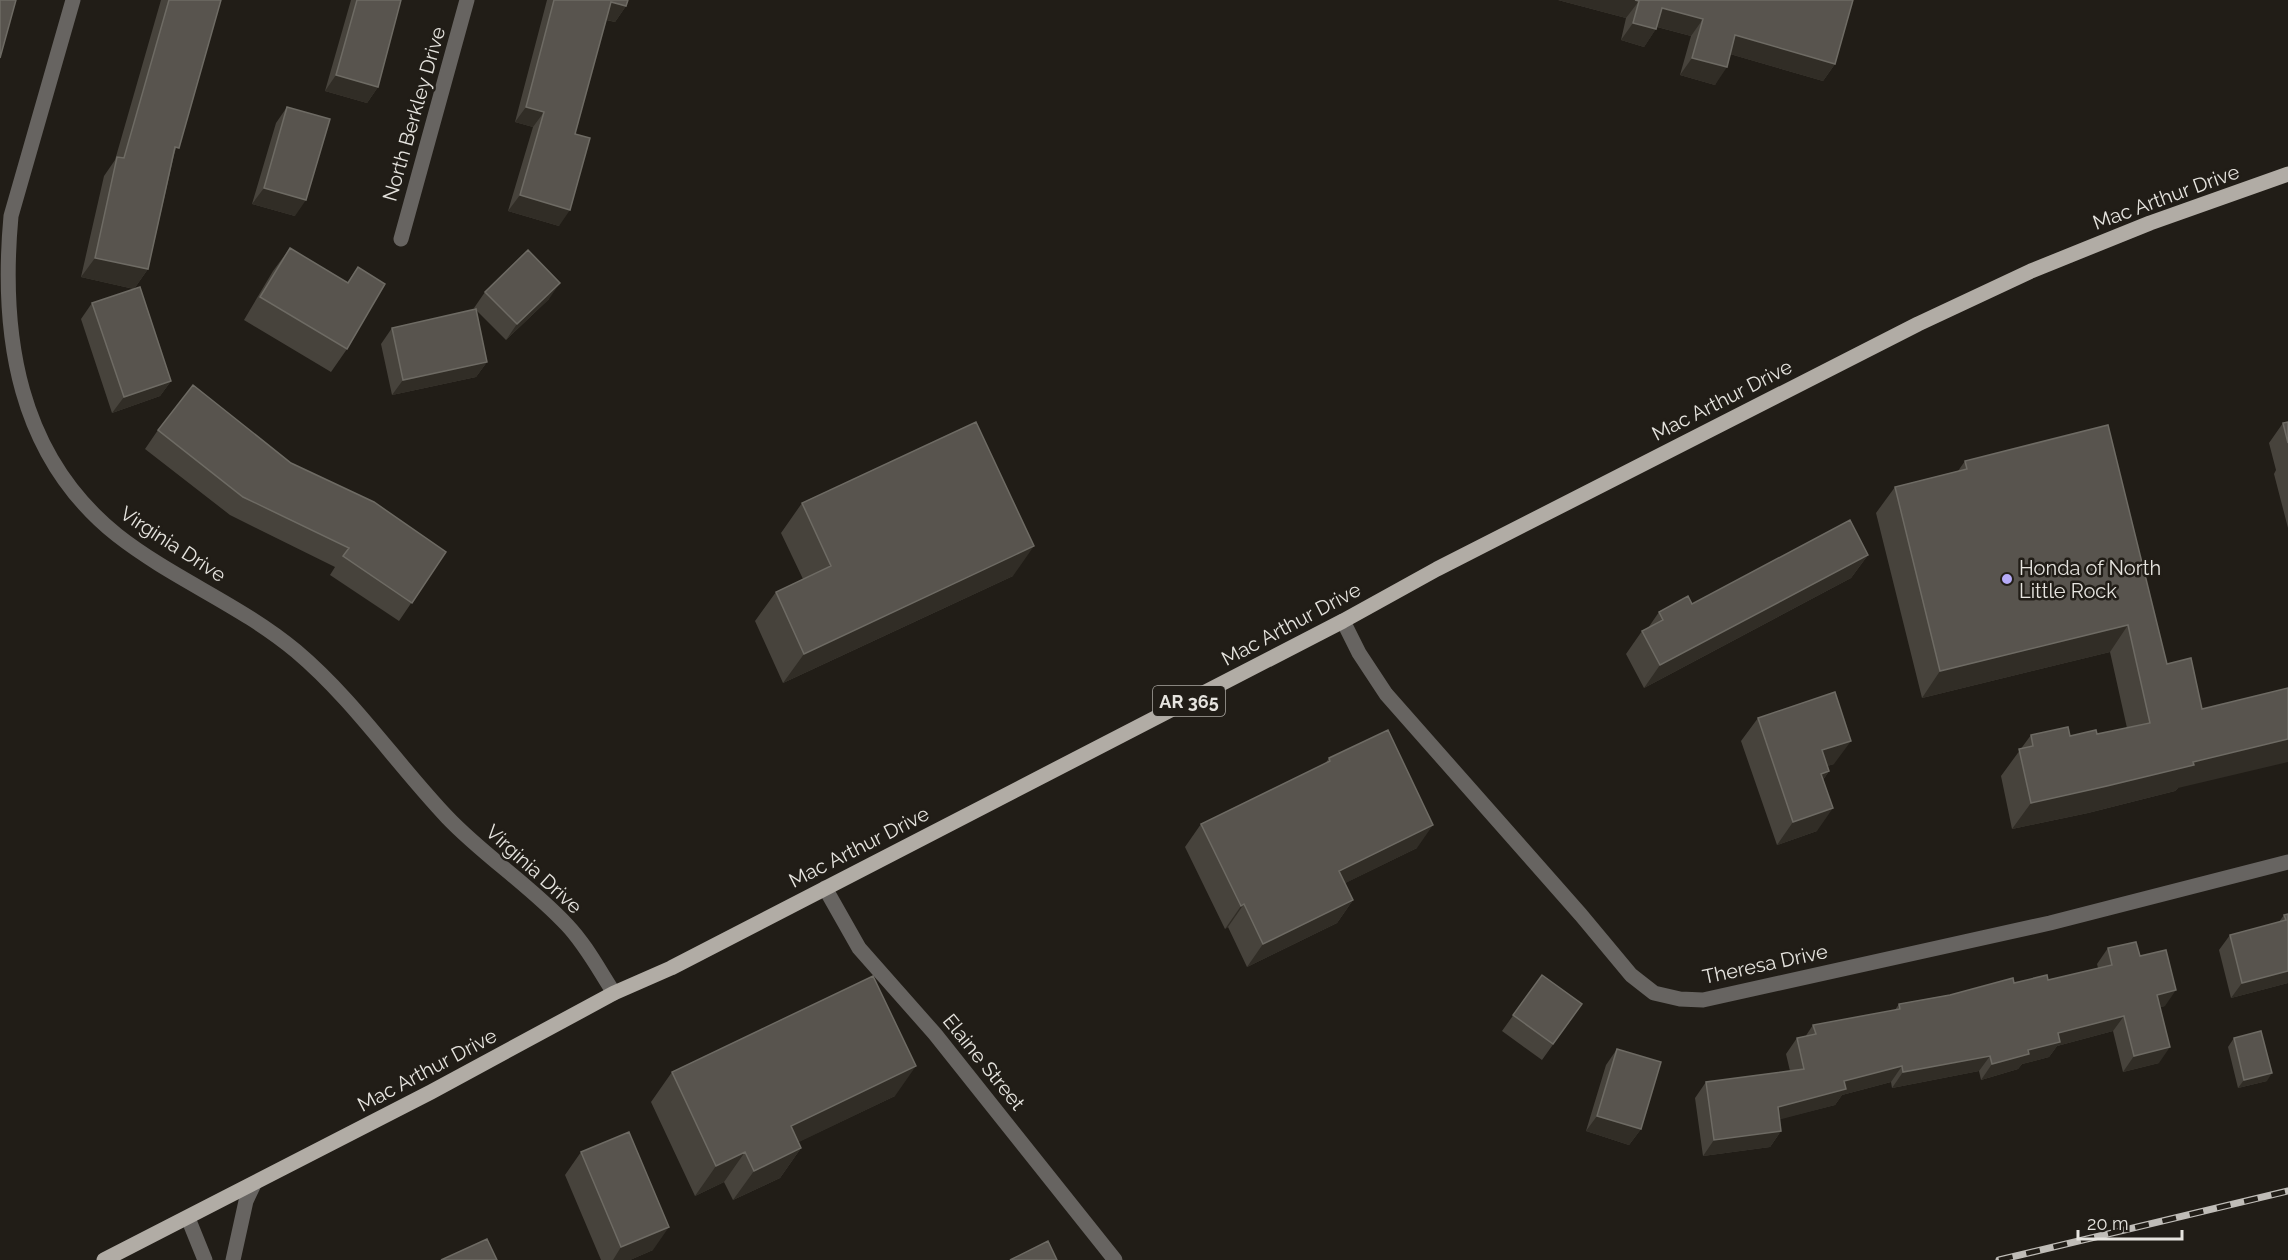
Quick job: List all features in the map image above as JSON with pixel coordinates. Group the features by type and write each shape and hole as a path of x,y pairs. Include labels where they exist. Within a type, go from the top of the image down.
{"main road":[{"name":"Mac Arthur Drive","path":"104,1260 254,1184 614,993 671,968 1343,621 1437,569 1918,324 2031,271 2141,226 2288,174"}],"street":[{"name":"Virginia Drive","path":"73,0 11,216 6,244 3,313 8,357 23,407 39,441 69,487 118,536 252,619 317,669 350,702 446,816 487,857 565,923 582,943 614,993"},
{"name":"North Berkley Drive","path":"401,239 467,0"},
{"name":"Theresa Drive","path":"1343,621 1359,653 1386,694 1631,975 1654,993 1680,999 1703,1000 2050,923 2288,862"},
{"name":"Elaine Street","path":"825,888 859,948 934,1034 1115,1260"},
{"path":"233,1260 246,1201 254,1184"},
{"path":"188,1218 205,1260"}],"building":[{"path":"0,0 16,0 0,58"},
{"path":"169,0 221,0 179,148 175,147 148,269 95,258 117,157 124,158"},
{"path":"357,0 401,0 378,87 336,75"},
{"path":"554,0 628,0 626,6 611,2 575,134 590,138 570,210 520,195 544,112 526,107"},
{"path":"1635,0 1853,0 1835,64 1735,35 1727,67 1692,58 1703,19 1662,8 1656,29 1633,23 1639,1"},
{"path":"287,107 330,119 306,200 264,188"},
{"path":"290,248 348,283 358,267 385,284 347,349 260,297"},
{"path":"528,250 560,283 517,324 485,292"},
{"path":"140,287 171,381 124,397 92,303"},
{"path":"476,309 487,362 403,380 392,328"},
{"path":"193,385 291,463 374,502 446,552 412,603 343,556 349,548 243,497 158,430"},
{"path":"976,422 1034,546 804,654 776,592 831,566 802,503"},
{"path":"2288,422 2288,443 2283,423"},
{"path":"2108,425 2167,664 2191,658 2202,709 2288,688 2288,739 2193,762 2194,765 2031,803 2019,749 2033,746 2031,735 2068,727 2070,736 2096,730 2097,734 2150,723 2128,625 1940,671 1895,487 1967,469 1965,461"},
{"path":"1850,520 1868,555 1660,665 1642,631 1663,620 1659,612 1688,596 1692,604"},
{"path":"1835,692 1851,741 1822,750 1829,771 1821,774 1833,808 1793,822 1758,718"},
{"path":"1388,730 1433,825 1339,871 1353,900 1263,944 1244,904 1241,906 1201,824"},
{"path":"2288,914 2288,971 2242,983 2230,935 2286,920 2284,915"},
{"path":"2136,942 2140,956 2166,950 2176,990 2157,995 2170,1047 2134,1056 2124,1016 2058,1033 2060,1042 2028,1050 2029,1054 1992,1064 1990,1056 1903,1072 1902,1066 1844,1081 1846,1089 1778,1107 1781,1131 1714,1140 1706,1082 1804,1069 1797,1038 1816,1034 1813,1025 1900,1009 1899,1004 1950,995 2013,978 2014,983 2047,975 2048,980 2112,965 2108,948"},
{"path":"1542,975 1582,1004 1553,1044 1513,1015"},
{"path":"873,976 916,1066 791,1126 801,1148 754,1171 745,1152 716,1166 672,1072"},
{"path":"2261,1031 2272,1073 2244,1080 2234,1038"},
{"path":"1617,1049 1661,1062 1641,1129 1597,1116"},
{"path":"629,1132 669,1227 621,1247 581,1152"},
{"path":"487,1239 497,1260 441,1260"},
{"path":"1048,1241 1057,1260 1010,1260"}],"railway":[{"path":"1999,1260 2288,1191"}],"place":[{"name":"Honda of North Little Rock","path":"2007,579"}]}
